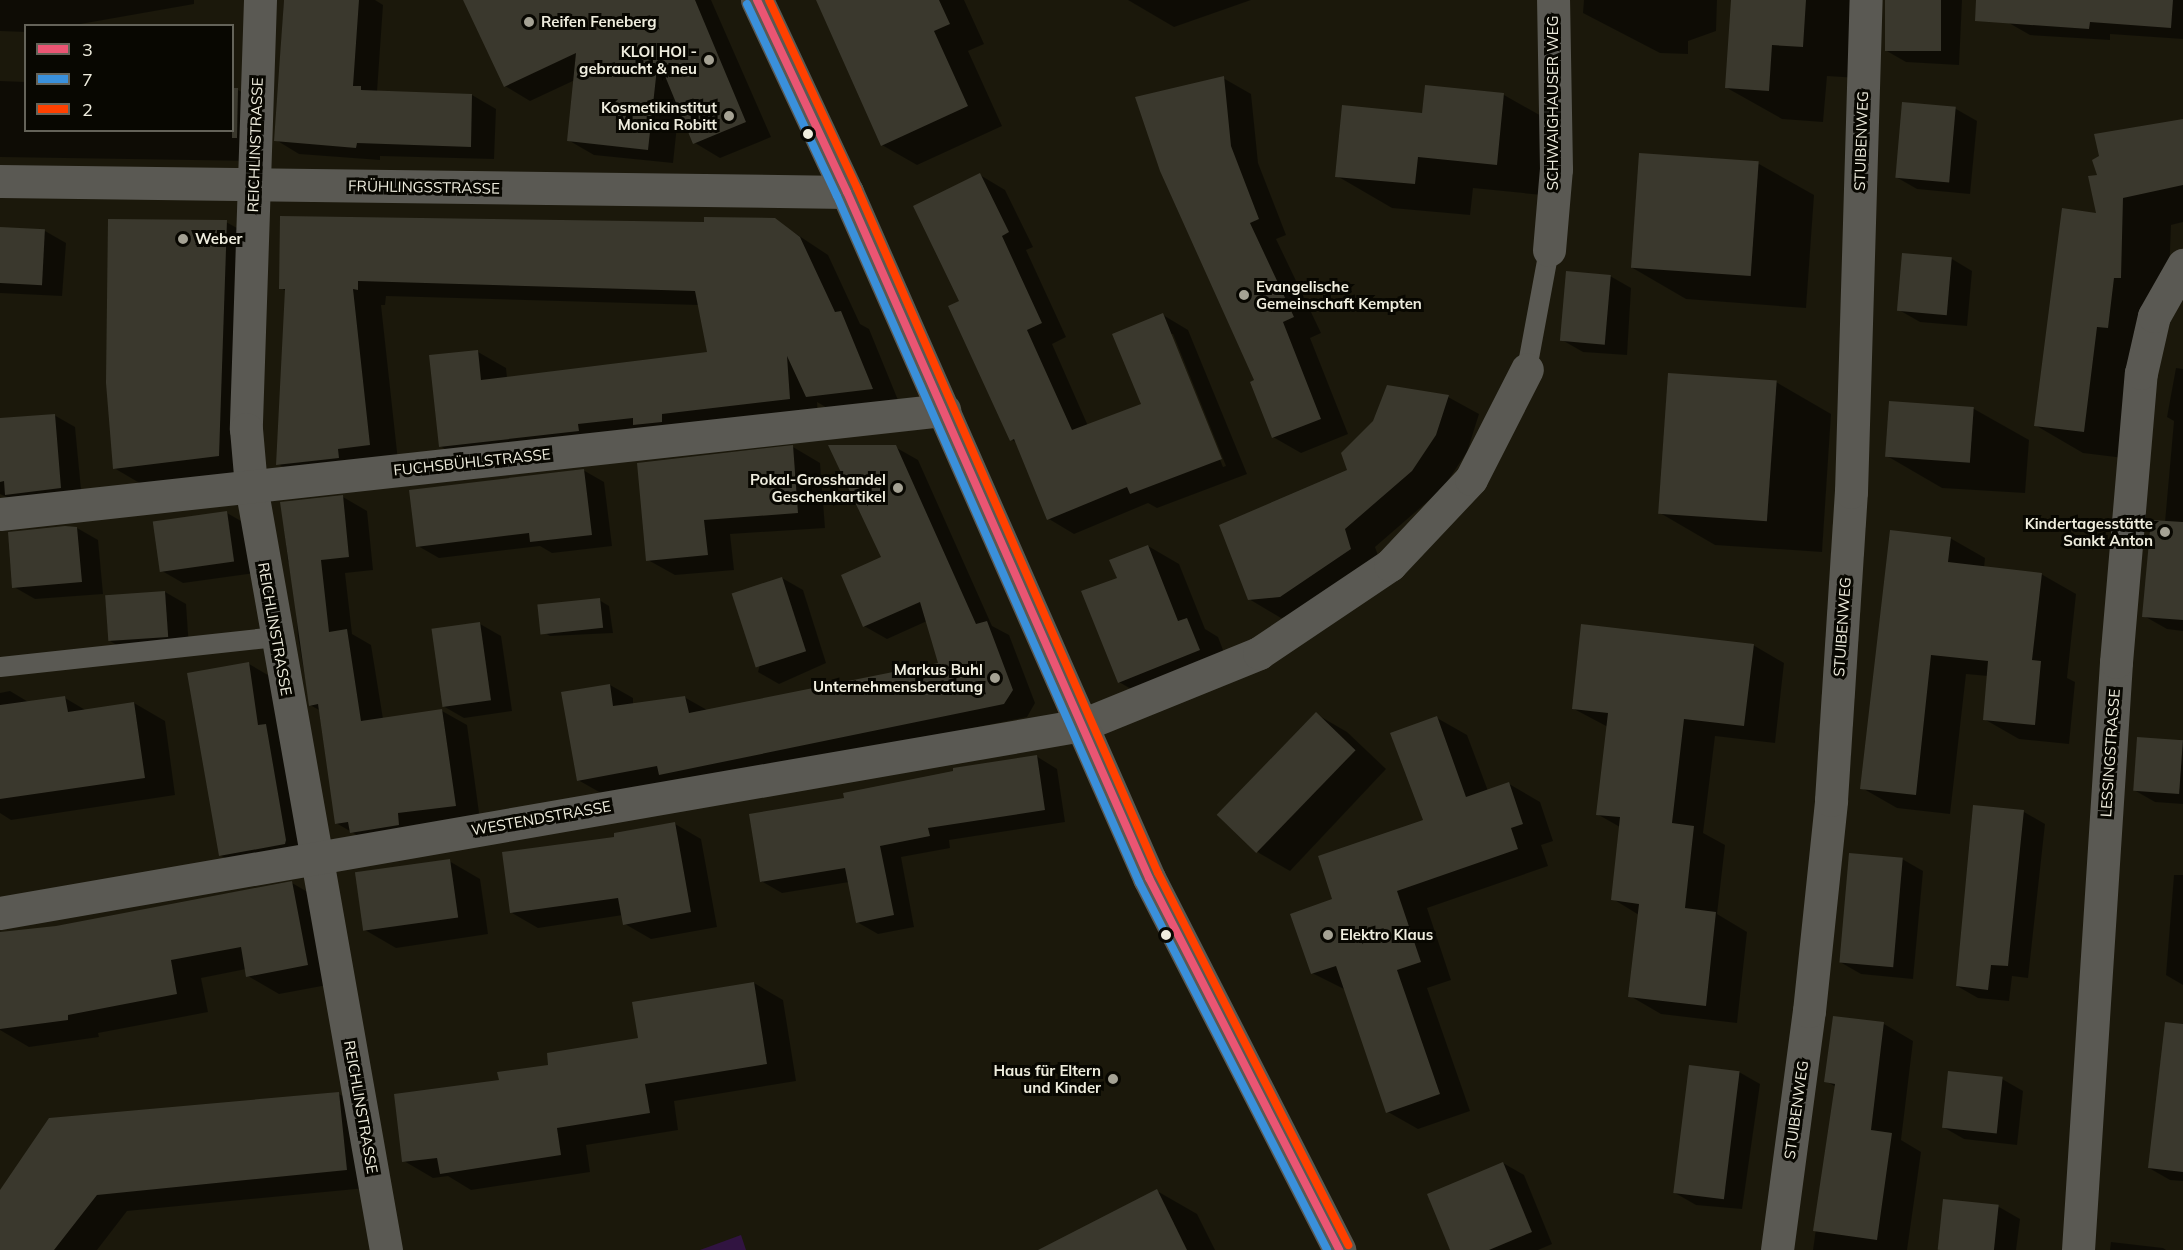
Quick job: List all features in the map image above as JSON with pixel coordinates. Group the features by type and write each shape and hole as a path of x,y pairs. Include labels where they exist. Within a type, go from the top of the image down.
{"street":[{"name":"REICHLINSTRASSE","path":"260,0 246,429 251,486 276,638 386,1250"},
{"path":"757,0 847,192 1149,878 1339,1250"},
{"name":"SCHWAIGHAUSER WEG","path":"1549,250 1556,169 1553,0"},
{"name":"STUIBENWEG","path":"1777,1250 1809,1011 1831,801 1851,492 1866,0"},
{"name":"FRÜHLINGSSTRASSE","path":"0,181 847,192"},
{"name":"LESSINGSTRASSE","path":"2078,1250 2116,662 2141,373 2154,316 2183,265"},
{"name":"SCHWAIGHAUSER WEG","path":"1082,725 1259,653 1390,565 1471,479 1527,369"},
{"name":"FUCHSBÜHLSTRASSE","path":"0,514 944,410"},
{"name":"WESTENDSTRASSE","path":"0,913 1082,725"}],"lane":[{"name":"SCHWAIGHAUSER WEG","path":"1527,369 1549,250"},
{"path":"0,667 276,638"}],"shaded area":[{"path":"741,1235 746,1250 700,1250"}],"building":[{"path":"284,0 359,0 353,86 361,86 361,90 472,94 471,147 357,143 356,148 274,141"},
{"path":"463,0 695,0 746,122 693,144 658,59 648,150 567,141 576,53 504,87"},
{"path":"816,0 939,0 950,24 934,31 968,106 881,146"},
{"path":"1731,0 1806,0 1803,47 1772,45 1769,91 1725,88"},
{"path":"1885,0 1941,0 1941,51 1885,51"},
{"path":"1976,0 2173,0 2171,28 2090,22 2089,29 1975,21"},
{"path":"1224,76 1231,146 1259,219 1250,223 1294,317 1283,322 1321,419 1272,438 1250,382 1254,380 1160,171 1135,97"},
{"path":"1425,85 1504,93 1497,165 1418,157 1415,184 1335,177 1342,105 1422,113"},
{"path":"234,88 238,88 237,138 232,138"},
{"path":"1902,102 1956,107 1949,182 1895,178"},
{"path":"2183,119 2183,185 2123,198 2121,278 2114,278 2108,328 2097,327 2084,432 2034,426 2062,208 2096,213 2088,176 2097,175 2092,160 2099,156 2094,134"},
{"path":"1639,153 1759,161 1751,276 1631,268"},
{"path":"980,173 1009,232 1002,236 1042,323 1027,330 1072,430 1141,404 1112,334 1163,313 1222,459 1130,494 1127,487 1047,520 1014,439 1010,441 948,306 959,301 913,206"},
{"path":"280,216 704,222 704,217 775,218 800,237 835,312 841,311 873,389 806,397 787,356 790,399 662,414 662,422 633,425 633,418 578,424 579,431 439,447 429,355 478,350 481,380 707,352 695,291 358,281 358,290 353,289 370,445 338,449 339,458 276,465 285,289 279,289"},
{"path":"108,219 227,220 219,456 113,469 106,383"},
{"path":"0,227 45,229 42,285 0,283"},
{"path":"1902,253 1952,257 1947,315 1897,311"},
{"path":"1566,271 1611,275 1605,345 1560,341"},
{"path":"1668,373 1777,381 1767,521 1658,514"},
{"path":"1387,385 1449,395 1436,435 1412,471 1345,529 1351,549 1280,597 1248,600 1219,525 1347,470 1341,453 1373,421"},
{"path":"1889,401 1974,407 1970,463 1885,457"},
{"path":"55,414 61,488 5,495 4,481 0,482 0,418"},
{"path":"793,445 798,513 704,520 708,555 646,561 637,463"},
{"path":"828,445 896,445 976,624 987,621 1013,690 1004,704 659,775 657,766 577,781 561,692 610,684 613,706 685,696 689,713 938,663 920,602 863,627 841,575 881,557"},
{"path":"584,469 592,535 530,542 529,533 416,547 409,490"},
{"path":"343,495 349,557 321,560 329,632 347,629 361,721 442,709 456,806 398,813 399,825 350,833 348,822 335,824 318,704 309,706 280,502"},
{"path":"227,511 234,562 160,572 153,521"},
{"path":"2151,520 2183,522 2183,620 2142,617"},
{"path":"65,526 77,527 82,582 12,588 8,532"},
{"path":"1890,530 1951,537 1948,562 2042,573 2032,660 2041,661 2035,725 1983,720 1988,661 1931,655 1916,795 1860,789"},
{"path":"1148,545 1178,621 1187,618 1200,650 1118,683 1081,591 1117,578 1109,560"},
{"path":"782,577 806,651 756,668 732,593"},
{"path":"165,591 168,637 108,641 105,595"},
{"path":"600,598 603,628 540,634 537,605"},
{"path":"480,622 491,700 442,707 431,629"},
{"path":"1581,624 1754,644 1744,726 1684,719 1672,823 1694,826 1685,908 1716,912 1706,1006 1628,997 1639,904 1611,900 1620,817 1596,815 1608,713 1572,709"},
{"path":"249,662 258,725 266,724 286,840 285,844 219,856 187,673"},
{"path":"65,696 68,712 134,702 145,778 0,799 0,705"},
{"path":"1316,712 1356,750 1256,853 1217,815"},
{"path":"1437,716 1466,797 1509,782 1523,824 1511,828 1518,849 1397,891 1421,962 1397,970 1440,1094 1386,1113 1336,966 1311,974 1290,914 1332,899 1318,856 1423,820 1390,733"},
{"path":"2137,737 2183,740 2179,794 2133,791"},
{"path":"1037,755 1045,810 928,828 930,836 880,846 894,915 856,923 845,868 760,882 749,814 844,798 843,793 953,771 953,768"},
{"path":"1973,805 2024,810 2008,966 1991,965 1988,990 1956,986"},
{"path":"675,822 691,912 623,925 618,898 510,913 502,852 614,837 614,833"},
{"path":"1849,853 1903,858 1893,967 1839,963"},
{"path":"450,859 458,917 363,931 355,872"},
{"path":"292,881 308,965 246,977 241,947 171,960 177,994 68,1015 68,1020 0,1029 0,932 56,926"},
{"path":"754,982 767,1064 645,1084 650,1113 557,1128 561,1155 440,1174 437,1158 402,1162 394,1094 499,1080 497,1072 548,1065 547,1053 638,1038 632,1002"},
{"path":"1833,1016 1884,1022 1871,1130 1892,1133 1877,1240 1813,1231 1835,1084 1824,1082"},
{"path":"2165,1022 2183,1024 2183,1172 2148,1168"},
{"path":"1689,1065 1740,1071 1724,1199 1673,1193"},
{"path":"1948,1071 2003,1077 1997,1133 1942,1128"},
{"path":"339,1092 347,1170 97,1195 54,1250 0,1250 0,1190 49,1118"},
{"path":"1503,1162 1532,1232 1489,1250 1450,1250 1427,1194"},
{"path":"1157,1189 1187,1250 1038,1250"},
{"path":"1943,1199 1999,1205 1994,1250 1938,1250"}],"transit line":[{"name":"3","path":"757,0 847,192 1149,878 1339,1250"},
{"name":"2","path":"769,0 857,188 1158,873 1348,1245"},
{"name":"7","path":"747,4 837,196 1139,882 1327,1250"}],"place":[{"name":"Reifen Feneberg","path":"529,22"},
{"name":"KLOI HOI - gebraucht & neu","path":"709,60"},
{"name":"Kosmetikinstitut Monica Robitt","path":"729,116"},
{"name":"Weber","path":"183,239"},
{"name":"Evangelische Gemeinschaft Kempten","path":"1244,295"},
{"name":"Pokal-Grosshandel Geschenkartikel","path":"898,488"},
{"name":"Kindertagesstätte Sankt Anton","path":"2165,532"},
{"name":"Markus Buhl Unternehmensberatung","path":"995,678"},
{"name":"Elektro Klaus","path":"1328,935"},
{"name":"Haus für Eltern und Kinder","path":"1113,1079"}]}
